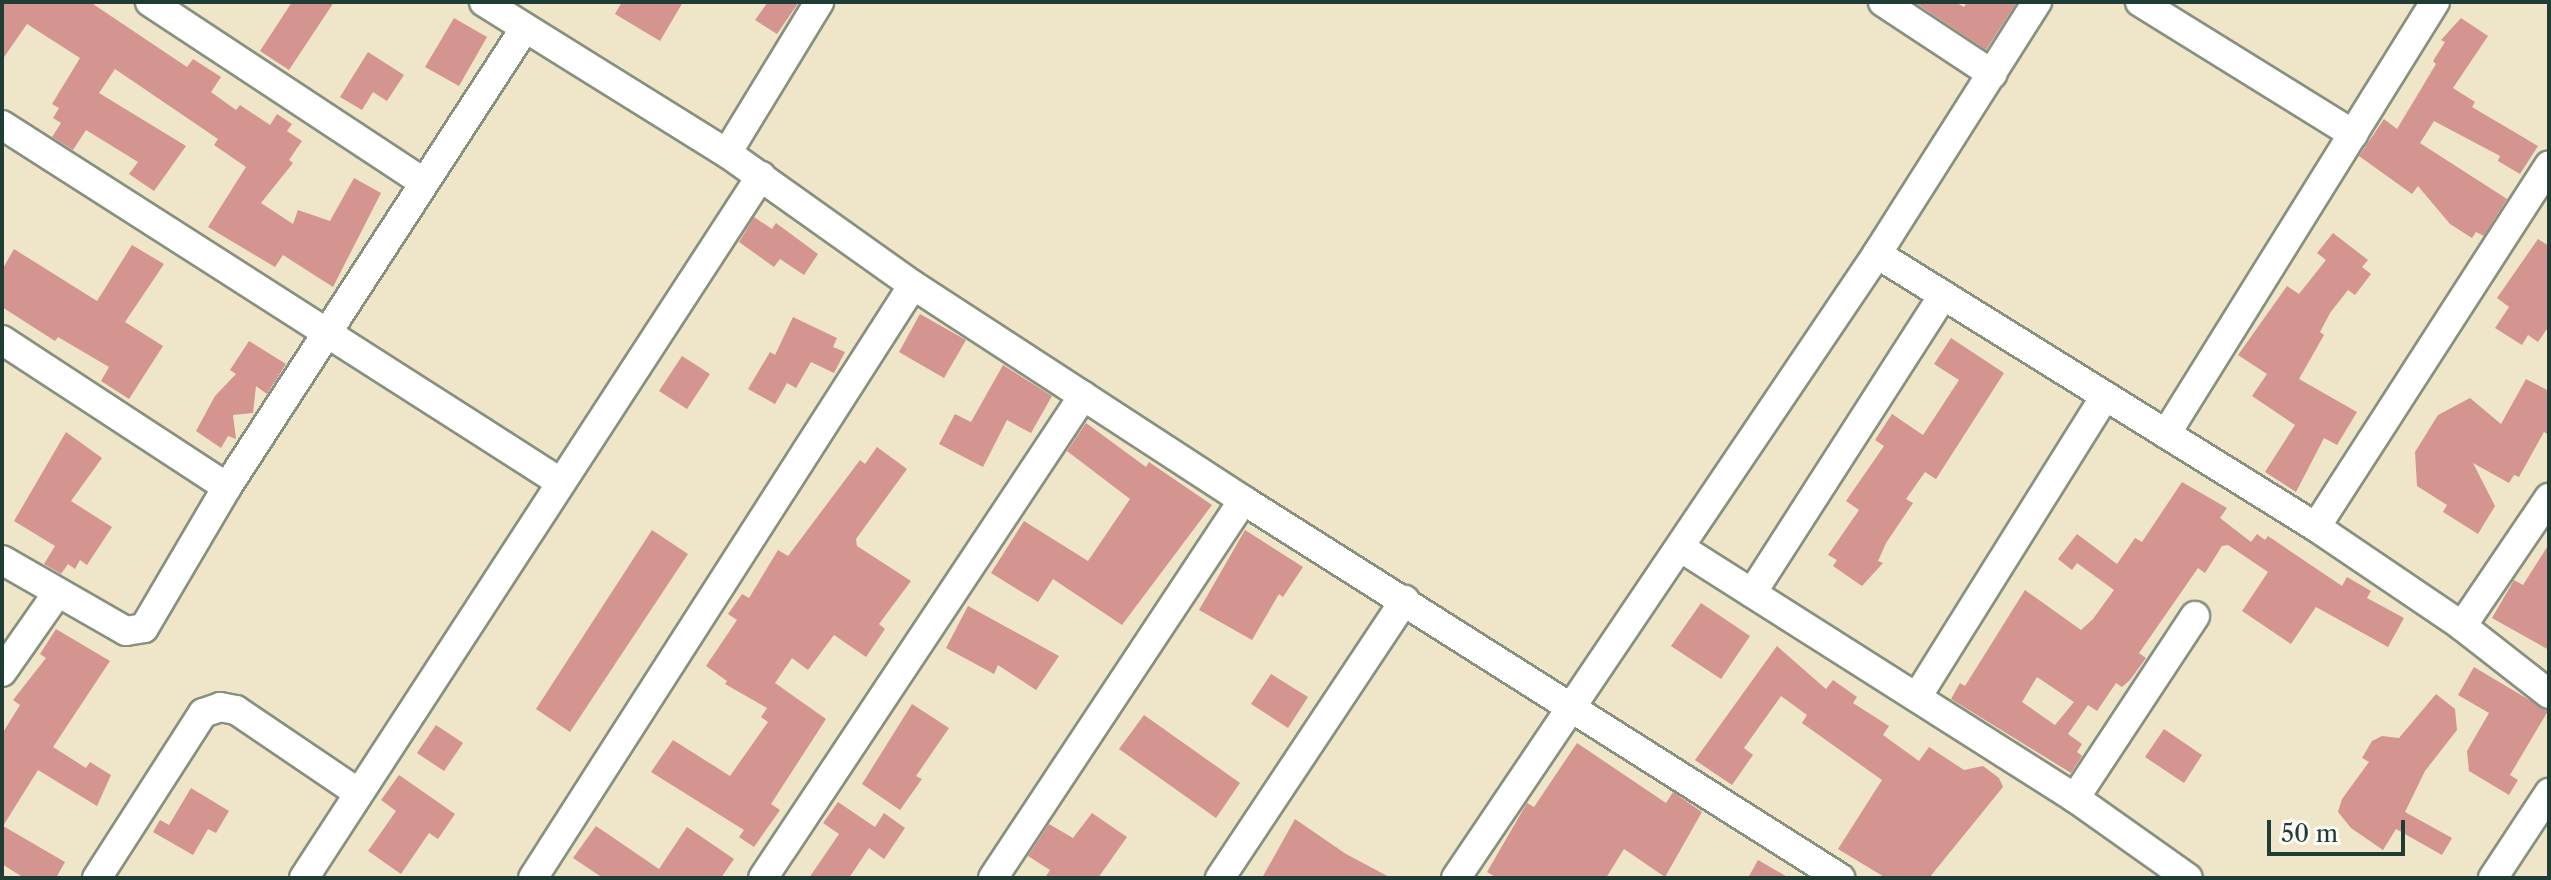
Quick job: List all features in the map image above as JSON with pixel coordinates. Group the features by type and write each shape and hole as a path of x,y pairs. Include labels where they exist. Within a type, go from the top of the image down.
{"street":[{"path":"150,2 424,183"},
{"path":"484,2 727,153 913,285 1243,500 1571,703 1840,878"},
{"path":"727,153 819,2"},
{"path":"1883,2 1992,74"},
{"path":"1467,874 1571,703 1681,548 1877,254 2037,2"},
{"path":"2140,2 2353,134"},
{"path":"2166,434 2435,2"},
{"path":"2,560 56,595 126,631 144,628 227,487 525,28"},
{"path":"2,125 560,482"},
{"path":"2316,527 2549,166"},
{"path":"304,878 357,792 761,176"},
{"path":"1877,254 2316,527 2462,626 2549,694"},
{"path":"533,878 913,285"},
{"path":"1752,593 1943,295"},
{"path":"2,340 227,487"},
{"path":"763,878 1083,396"},
{"path":"1917,697 2105,396"},
{"path":"2462,626 2549,498"},
{"path":"993,878 1243,500"},
{"path":"1681,548 2075,798 2188,878"},
{"path":"2,672 56,595"},
{"path":"1220,878 1405,600"},
{"path":"2075,798 2195,616"},
{"path":"97,878 203,713 212,710 236,710 357,792"},
{"path":"2493,878 2549,793"}],"building":[{"path":"2,2 90,2 187,67 193,59 221,77 211,92 236,110 240,105 270,125 277,114 292,124 287,131 302,141 289,160 293,163 261,203 293,224 298,210 330,221 354,178 381,193 333,287 283,255 275,267 208,227 246,167 214,145 218,139 115,69 99,93 186,146 154,191 129,174 138,162 86,130 73,150 52,137 61,123 53,118 59,108 52,104 80,58 27,24 2,60"},
{"path":"292,2 334,2 289,70 260,51"},
{"path":"622,2 683,2 660,41 615,14"},
{"path":"768,2 799,2 777,34 755,20"},
{"path":"1914,2 1955,2 1964,7 1967,2 2017,2 1986,50"},
{"path":"454,18 487,37 459,86 425,67"},
{"path":"2461,18 2488,36 2453,88 2475,102 2472,107 2538,146 2520,174 2498,161 2500,156 2434,121 2420,143 2507,199 2484,236 2476,232 2472,238 2450,224 2418,186 2412,194 2359,156 2384,119 2397,129 2436,64 2433,61 2445,42 2441,40"},
{"path":"368,52 404,75 387,101 373,92 362,110 340,97"},
{"path":"754,217 772,229 776,223 818,254 804,275 780,259 774,267 739,242"},
{"path":"2333,233 2368,260 2362,267 2371,274 2355,295 2348,290 2330,313 2320,332 2324,335 2299,379 2357,412 2337,445 2324,438 2296,492 2265,472 2295,425 2252,396 2267,374 2238,355 2287,286 2299,294 2326,260 2317,253"},
{"path":"2538,239 2549,246 2549,326 2538,342 2528,335 2522,345 2495,328 2509,307 2497,298"},
{"path":"132,245 164,264 125,322 163,346 129,399 101,381 109,367 58,337 55,341 2,307 2,270 14,249 97,301"},
{"path":"920,314 966,340 944,378 899,352"},
{"path":"793,317 837,338 833,347 845,352 834,373 811,362 796,388 787,383 775,404 748,389 770,352 775,355"},
{"path":"1951,338 2004,373 1936,479 1925,472 1906,499 1913,503 1886,543 1878,561 1883,563 1862,586 1833,566 1837,560 1828,555 1859,510 1846,501 1884,446 1875,440 1892,414 1923,435 1959,380 1934,364"},
{"path":"249,341 286,364 267,394 256,386 253,413 233,415 236,439 228,436 221,448 196,431 215,396 236,374 230,370"},
{"path":"682,356 710,374 687,409 659,391"},
{"path":"1003,365 1052,396 1031,433 1007,420 983,467 939,444 955,414 971,422"},
{"path":"2526,379 2549,391 2549,435 2544,432 2519,477 2514,475 2509,483 2473,463 2495,506 2478,534 2443,512 2447,505 2417,486 2415,452 2438,415 2470,398 2501,424"},
{"path":"1086,423 1146,467 1149,462 1212,505 1122,625 1053,579 1038,602 991,573 1024,521 1088,561 1130,499 1067,451"},
{"path":"66,432 102,458 71,501 112,527 87,565 80,560 75,569 68,564 61,574 44,564 55,546 14,521"},
{"path":"877,447 907,469 856,539 857,546 911,581 879,624 885,629 866,657 834,635 808,670 792,658 775,683 826,719 771,804 780,810 754,847 739,837 744,830 651,772 673,740 730,776 768,722 761,717 767,708 725,684 727,681 706,666 737,620 728,614 742,594 749,598 778,550 788,556 860,460 865,464"},
{"path":"2182,482 2227,508 2220,518 2251,542 2257,534 2265,540 2268,536 2342,586 2347,577 2371,591 2367,598 2404,618 2388,647 2316,607 2291,644 2242,611 2268,572 2228,545 2222,546 2205,573 2198,568 2139,653 2146,658 2130,680 2122,687 2116,683 2097,711 2088,705 2068,734 2082,744 2077,752 2082,756 2071,773 1951,699 1960,683 1965,686 2025,590 2081,630 2093,619 2114,590 2077,563 2072,570 2058,559 2077,534 2117,564 2135,538 2142,542","holes":["2037,677 2074,702 2055,725 2022,702"]},
{"path":"652,530 688,554 570,732 536,709"},
{"path":"1245,530 1303,567 1283,597 1279,594 1252,640 1199,610"},
{"path":"2549,544 2549,650 2492,618 2514,580 2523,585"},
{"path":"1701,603 1750,636 1721,679 1671,646"},
{"path":"968,606 1059,656 1036,690 998,665 994,674 946,648"},
{"path":"56,629 110,661 53,747 86,768 90,762 111,775 97,806 38,770 3,826 65,862 56,878 24,878 2,864 2,734 20,705 13,700 46,658 40,654"},
{"path":"1777,646 1826,689 1833,680 1857,697 1853,703 1889,726 1883,735 1919,761 1929,747 1964,770 1983,766 1999,778 2003,787 1929,878 1886,878 1838,849 1882,780 1802,723 1807,715 1781,696 1744,748 1753,755 1732,785 1695,760"},
{"path":"2474,667 2548,711 2510,775 2518,780 2509,795 2469,771 2467,751 2489,713 2458,695"},
{"path":"1271,674 1308,697 1288,728 1251,704"},
{"path":"2436,694 2455,709 2457,730 2425,771 2405,812 2452,838 2442,855 2396,829 2383,850 2351,828 2338,812 2342,799 2369,762 2362,758 2372,741 2382,736 2399,738"},
{"path":"912,704 949,728 916,776 922,779 900,810 862,784"},
{"path":"1144,715 1240,783 1216,818 1119,749"},
{"path":"436,725 463,743 444,771 417,753"},
{"path":"2164,729 2202,755 2184,783 2145,757"},
{"path":"1577,743 1666,803 1673,792 1702,812 1665,877 1624,849 1606,878 1497,878 1487,872 1527,803 1534,807"},
{"path":"399,775 455,814 438,839 429,833 401,874 368,851 396,811 381,800"},
{"path":"191,788 229,811 216,833 208,829 193,855 153,832 160,820 169,825"},
{"path":"838,802 875,827 884,813 905,828 884,859 869,848 849,878 809,878 839,834 823,823"},
{"path":"1092,813 1127,837 1098,878 1045,878 1050,870 1028,856 1049,824 1073,838"},
{"path":"1295,819 1346,854 1391,878 1262,878"},
{"path":"596,826 659,869 687,827 734,859 721,878 603,878 573,858"},
{"path":"1758,860 1789,878 1748,878"}]}
